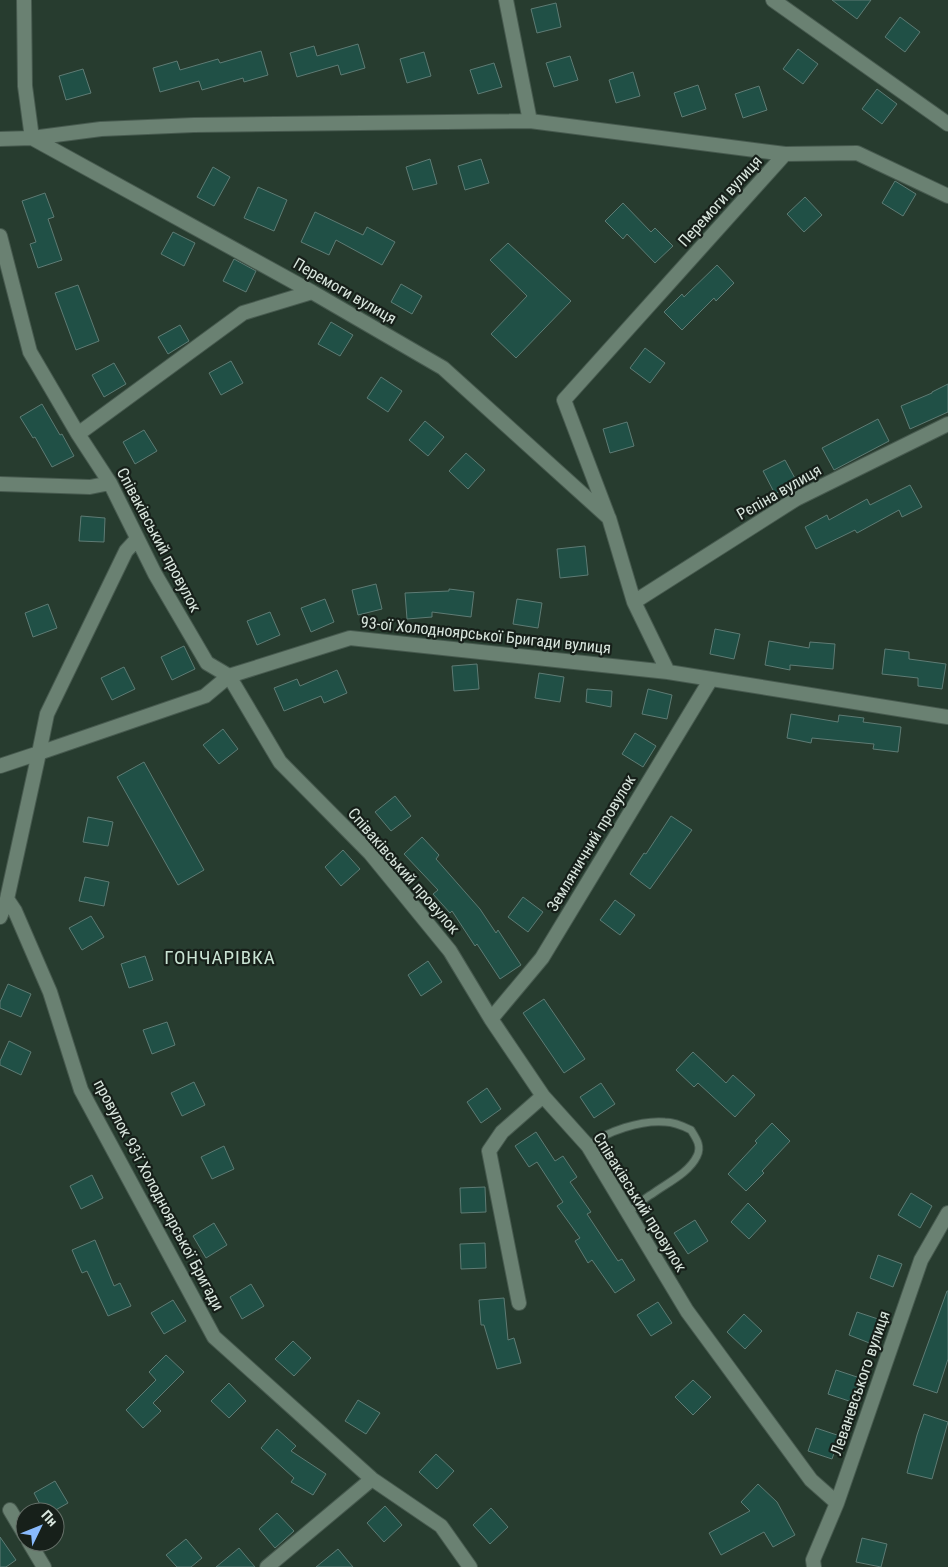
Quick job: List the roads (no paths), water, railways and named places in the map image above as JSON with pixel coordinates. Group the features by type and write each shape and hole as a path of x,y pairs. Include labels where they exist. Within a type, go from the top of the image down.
{"street":[{"path":"506,0 530,121"},
{"path":"773,0 948,124"},
{"path":"21,1 25,86 32,138"},
{"path":"0,139 32,138 101,129 194,125 530,121 785,154 857,153 948,196"},
{"name":"Перемоги вулиця","path":"32,138 312,292 443,368 609,518"},
{"name":"Перемоги вулиця","path":"668,672 634,602 609,518 564,400 785,154"},
{"name":"Співаківський провулок","path":"0,236 30,352 78,434 110,483 155,574 207,662 229,676 280,762 370,853 450,951 490,1019 543,1096 588,1146 627,1214 687,1311 811,1480 837,1503"},
{"path":"78,434 243,314 312,292"},
{"name":"Рєпіна вулиця","path":"634,602 796,499 948,424"},
{"path":"0,484 90,488 110,483"},
{"path":"0,917 7,899 47,714 126,551 137,539"},
{"name":"93-ої Холодноярської Бригади вулиця","path":"0,766 205,696 229,676 350,638 668,672 948,717"},
{"name":"Земляничний провулок","path":"490,1019 542,958 711,679"},
{"name":"провулок 93-ї Холодноярської Бригади","path":"7,899 15,911 50,992 81,1090 214,1337 372,1479 441,1526 470,1567"},
{"path":"519,1303 489,1151 502,1132 543,1096"},
{"name":"Леваневського вулиця","path":"810,1565 837,1503 921,1260 948,1213"},
{"path":"267,1567 372,1479"},
{"path":"10,1510 15,1518"},
{"path":"35,1552 44,1567"}],"lane":[{"path":"588,1146 596,1140 616,1131 649,1123 666,1122 691,1130 699,1143 698,1154 690,1166 627,1214"}],"district":[{"name":"ГОНЧАРІВКА","path":"220,957"}]}
